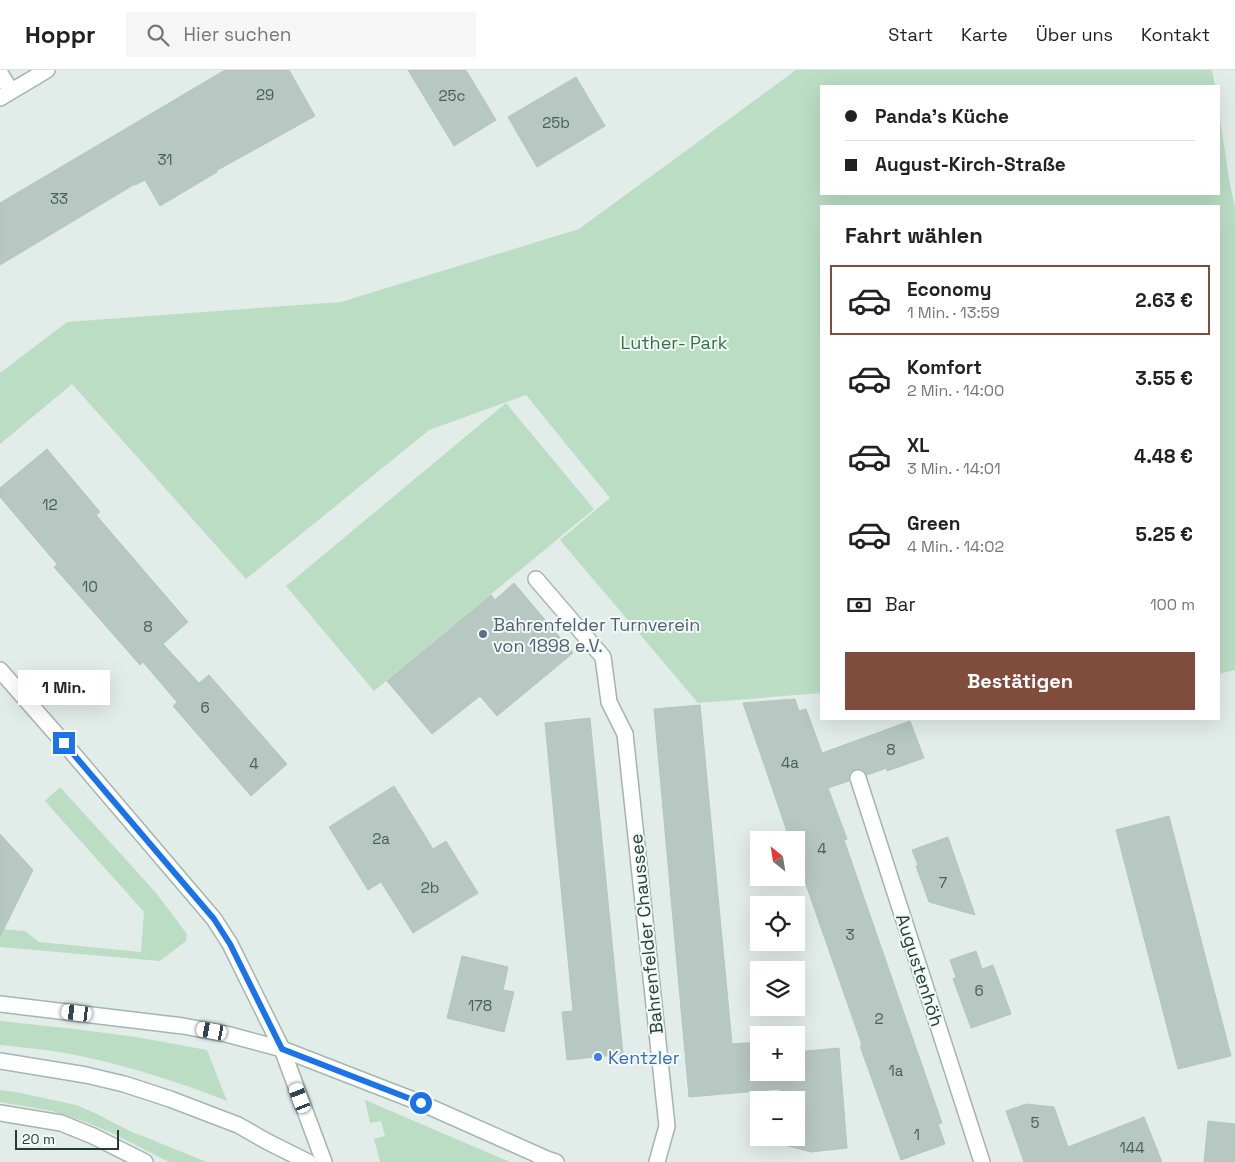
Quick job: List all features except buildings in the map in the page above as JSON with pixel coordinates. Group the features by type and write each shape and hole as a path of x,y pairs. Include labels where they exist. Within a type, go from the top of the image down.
{"street":[{"path":"0,73 6,95 47,70"},
{"name":"Bahrenfelder Chaussee","path":"536,579 603,657 609,702 625,734 667,1126 657,1162"},
{"path":"0,670 214,919 230,944 282,1049 324,1162"},
{"name":"Augustenhöh","path":"858,778 982,1162"},
{"path":"0,1004 183,1026 226,1034 282,1049 421,1103 556,1162"},
{"path":"0,1061 86,1075 124,1084 170,1099 238,1125 308,1162"},
{"path":"0,1113 60,1123 93,1136 146,1162"}],"green space":[{"name":"Luther- Park","path":"796,70 1212,70 1215,85 820,85 820,195 1220,195 1220,118 1235,208 1235,670 1220,674 1220,205 820,205 820,693 698,703 560,540 610,498 526,395 429,430 246,579 72,384 0,444 0,373 67,322 341,302 579,229"},
{"path":"506,403 594,509 374,691 286,586"},
{"path":"60,787 156,893 187,934 186,941 160,961 0,947 0,929 25,931 39,942 141,952 144,912 45,801"},
{"path":"0,1021 136,1037 207,1050 227,1101 160,1077 115,1064 46,1050 0,1045"},
{"path":"0,1090 76,1105 130,1131 207,1162 169,1162 110,1132 83,1121 52,1111 0,1102"},
{"path":"365,1100 510,1162 380,1162 374,1139 385,1136 381,1121 370,1123"}],"place":[{"name":"Bahrenfelder Turnverein von 1898 e.V.","path":"483,634"},
{"name":"Kentzler","path":"598,1057"}],"route":[{"path":"64,743 214,919 230,944 282,1049 421,1103"}]}
